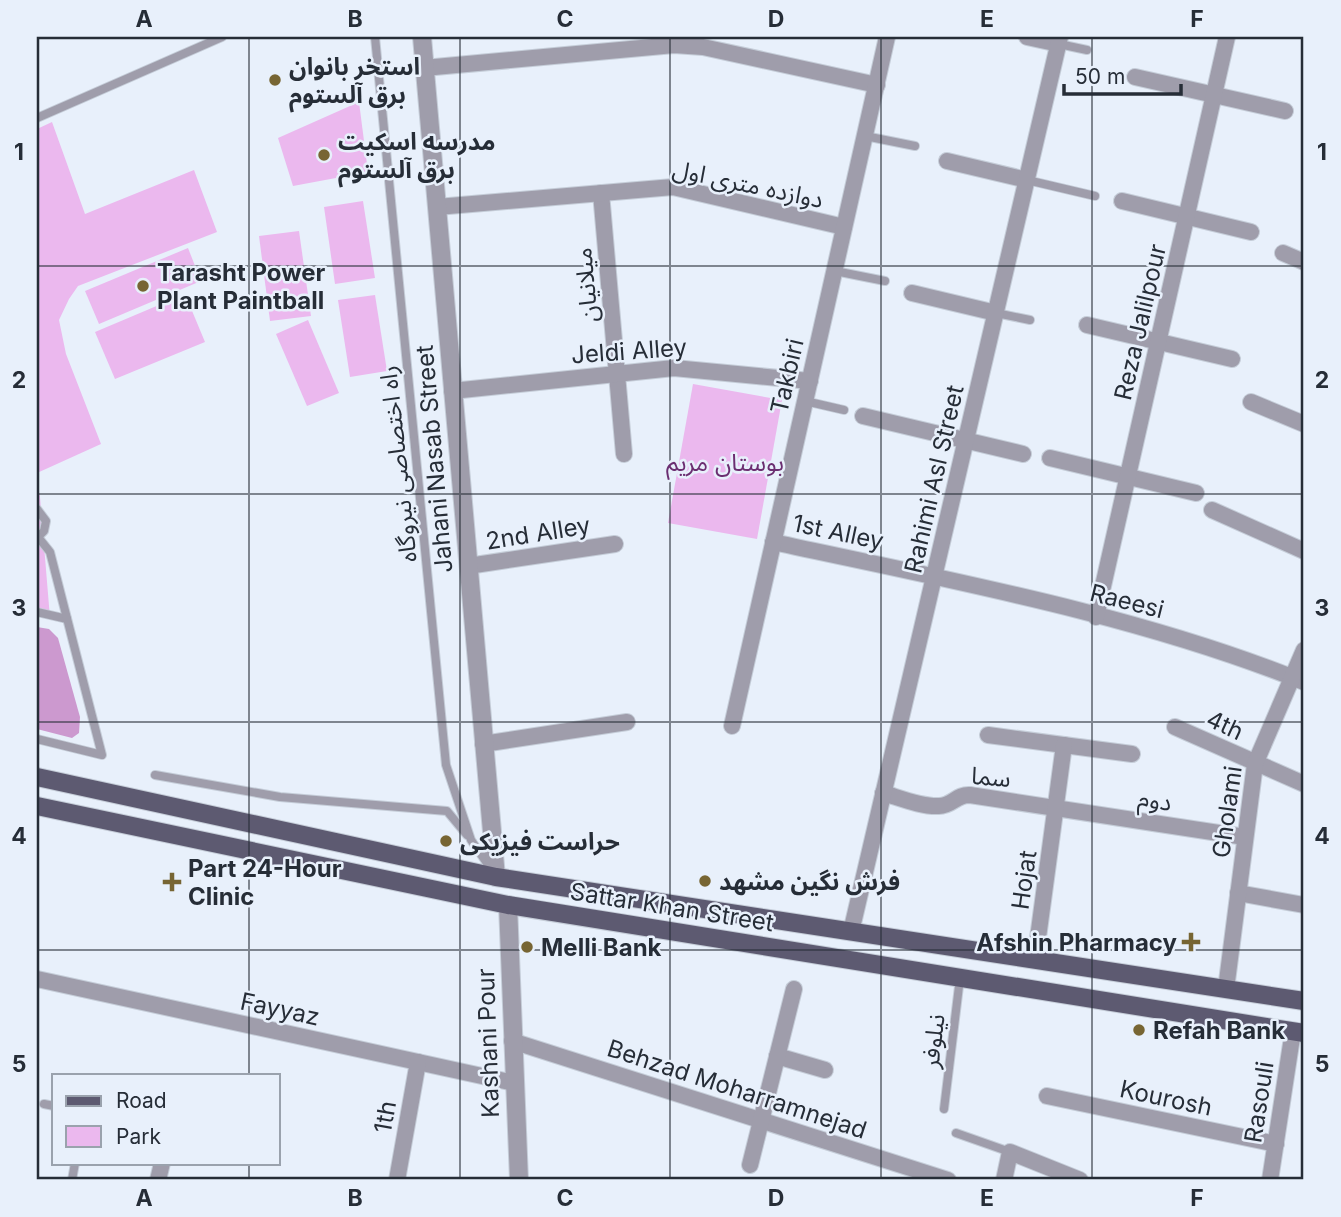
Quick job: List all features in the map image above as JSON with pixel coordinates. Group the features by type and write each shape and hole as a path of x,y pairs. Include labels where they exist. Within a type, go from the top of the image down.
{"main road":[{"name":"Sattar Khan Street","path":"37,777 496,877 1304,1001"},
{"name":"Sattar Khan Street","path":"37,806 508,905 1299,1032"}],"street":[{"name":"Jahani Nasab Street","path":"422,37 496,877"},
{"name":"Takbiri","path":"732,726 887,37"},
{"path":"1027,37 1060,40"},
{"name":"Reza Jalilpour","path":"1096,617 1227,37"},
{"name":"Rahimi Asl Street","path":"851,932 1060,40"},
{"path":"425,68 674,41 877,85"},
{"path":"1135,78 1285,111"},
{"path":"947,162 1027,180"},
{"name":"دوازده متری اول","path":"437,207 685,189 844,228"},
{"name":"میلانیان","path":"601,193 624,454"},
{"path":"1122,201 1251,232"},
{"path":"1283,253 1304,262"},
{"path":"912,293 996,313"},
{"path":"1087,325 1232,359"},
{"name":"Jeldi Alley","path":"452,391 617,373 698,368 810,381"},
{"path":"1251,402 1304,424"},
{"path":"863,416 1023,454"},
{"path":"1049,458 1196,493"},
{"path":"1212,510 1304,551"},
{"name":"1st Alley","path":"773,542 934,577"},
{"name":"2nd Alley","path":"468,566 615,544"},
{"name":"Raeesi","path":"934,577 1198,644 1299,680"},
{"name":"Gholami","path":"1226,989 1255,764 1299,680 1304,650"},
{"path":"483,744 628,722"},
{"name":"4th","path":"1175,727 1304,784"},
{"path":"988,735 1132,754"},
{"name":"Hojat","path":"1035,960 1064,746"},
{"name":"سما","path":"883,793 936,806 948,804 964,794 1057,808"},
{"name":"دوم","path":"1057,808 1245,837"},
{"path":"1238,893 1304,905"},
{"name":"Kashani Pour","path":"508,905 519,1180"},
{"name":"Fayyaz","path":"37,979 514,1083"},
{"path":"750,1165 794,989"},
{"name":"Rasouli","path":"1270,1180 1299,1032"},
{"name":"Behzad Moharramnejad","path":"512,1041 948,1180"},
{"path":"777,1056 825,1070"},
{"name":"1th","path":"397,1180 418,1062"},
{"name":"Kourosh","path":"1047,1096 1276,1144"},
{"path":"1004,1180 1010,1152 1080,1180"}],"lane":[{"path":"37,118 222,37"},
{"name":"راه اختصاصی نیروگاه","path":"375,37 446,765 471,840 496,877"},
{"path":"1060,40 1087,50"},
{"path":"865,136 915,146"},
{"path":"1027,180 1095,196"},
{"path":"835,271 885,281"},
{"path":"996,313 1030,320"},
{"path":"805,401 844,410"},
{"path":"37,509 46,521 44,531 38,538 50,552 102,755 37,739"},
{"path":"37,612 67,619"},
{"path":"155,775 280,797 447,811 471,840"},
{"name":"نیلوفر","path":"944,1109 960,978"},
{"path":"44,1104 52,1106"},
{"path":"956,1133 1010,1152"}],"green space":[{"name":"مدرسه اسکیت برق آلستوم","path":"359,102 368,172 293,186 278,138"},
{"path":"52,122 85,214 194,170 217,232 78,286 59,320 66,354 101,444 37,473 37,129"},
{"path":"363,201 375,278 335,284 324,207"},
{"path":"299,231 311,316 270,321 259,236"},
{"name":"Tarasht Power Plant Paintball","path":"188,248 201,281 99,324 85,291"},
{"path":"185,294 205,342 115,379 95,332"},
{"path":"375,295 387,371 350,377 338,300"},
{"path":"308,320 339,393 307,406 276,334"},
{"name":"بوستان مریم","path":"693,384 782,400 757,539 668,523"},
{"path":"37,481 40,497 50,618 37,616"}],"shaded area":[{"path":"37,627 49,629 58,638 80,717 79,733 72,738 37,729"}],"place":[{"name":"استخر بانوان برق آلستوم","path":"275,80"},
{"name":"مدرسه اسکیت برق آلستوم","path":"324,155"},
{"name":"Tarasht Power Plant Paintball","path":"143,286"},
{"name":"حراست فیزیکی","path":"446,841"},
{"name":"فرش نگین مشهد","path":"705,881"},
{"name":"Part 24-Hour Clinic","path":"172,882"},
{"name":"Afshin Pharmacy","path":"1191,942"},
{"name":"Melli Bank","path":"527,947"},
{"name":"Refah Bank","path":"1139,1030"}]}
